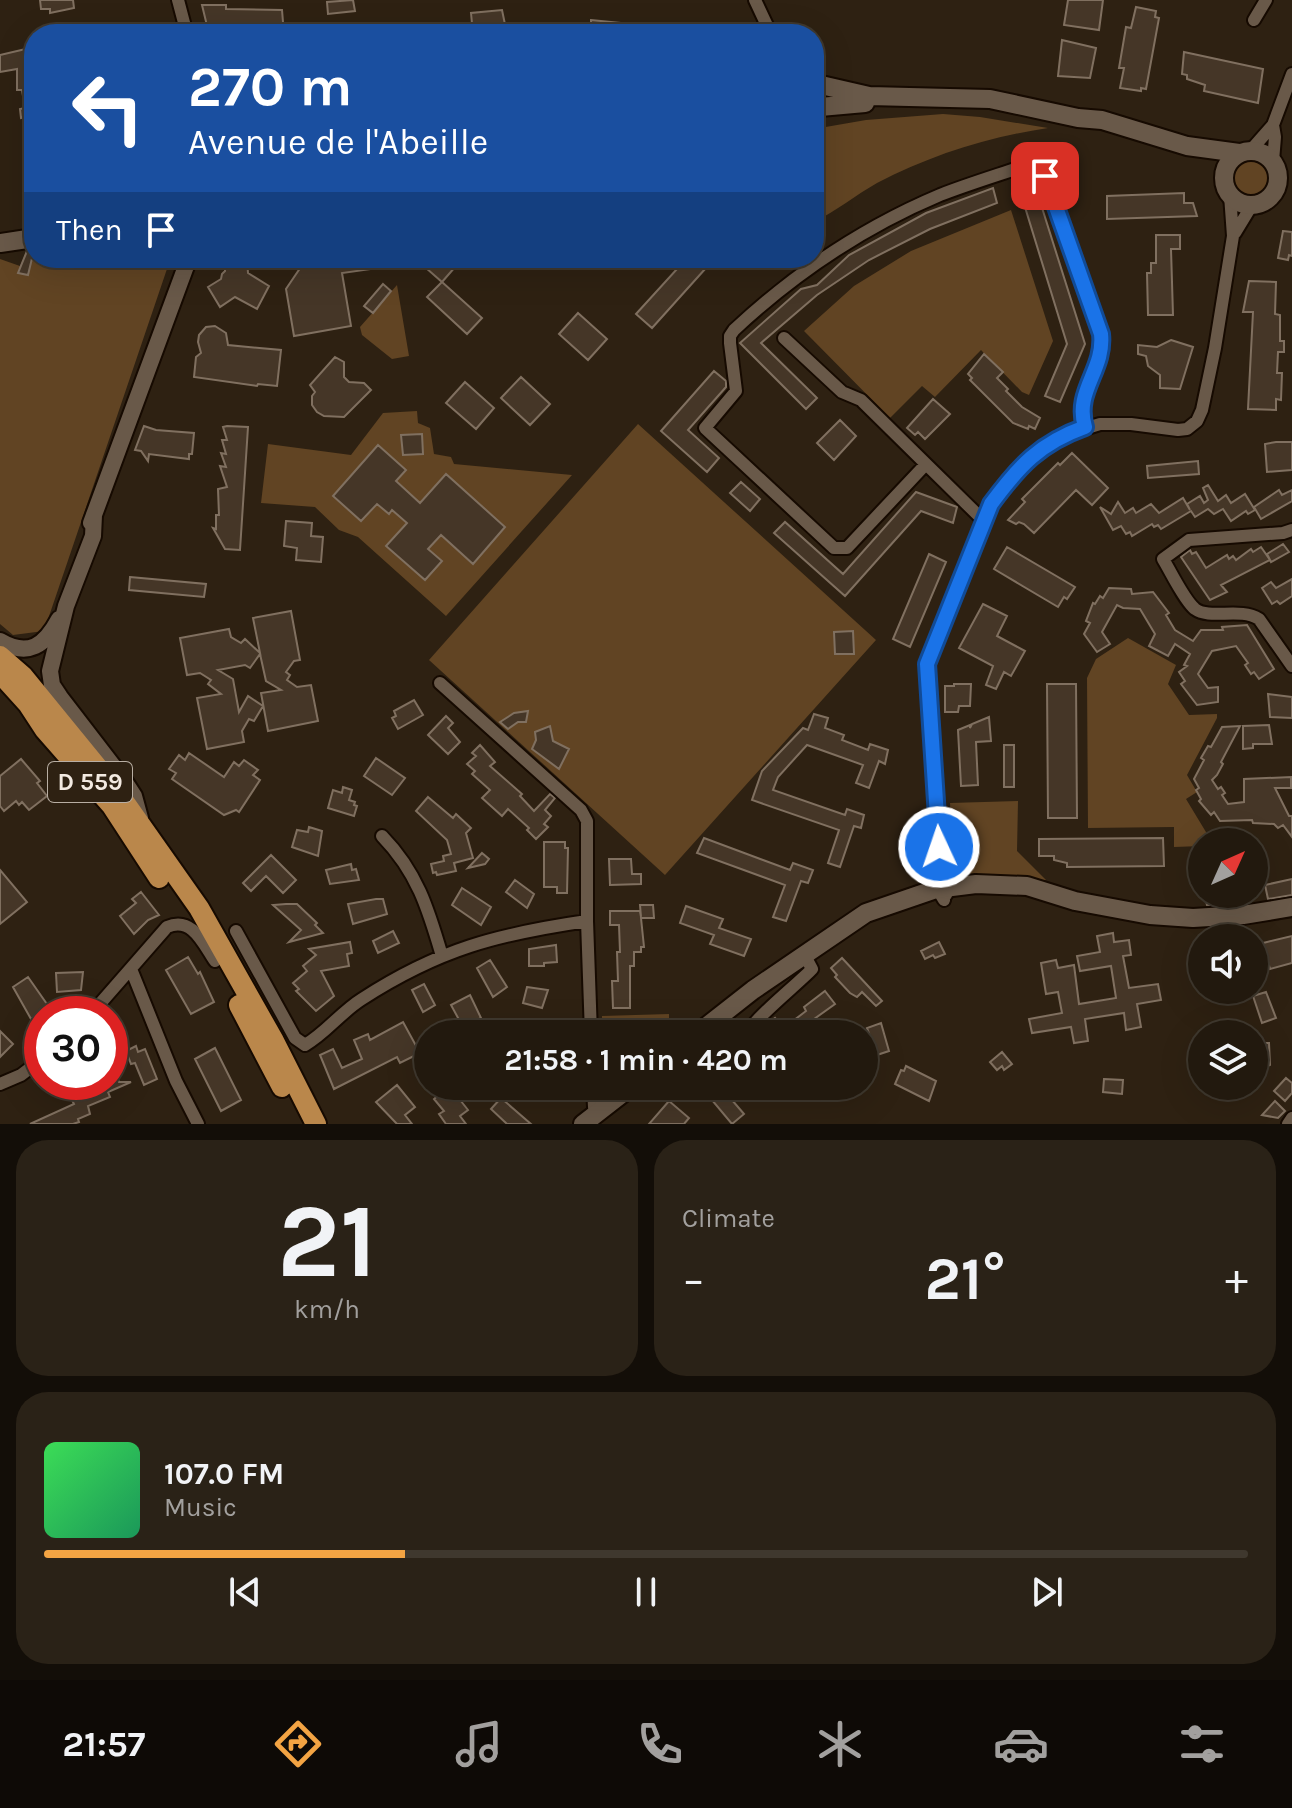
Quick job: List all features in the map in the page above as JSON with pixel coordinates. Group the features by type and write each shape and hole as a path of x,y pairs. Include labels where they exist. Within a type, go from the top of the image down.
{"main road":[{"path":"824,82 869,96 974,96 1078,118 1102,120 1187,146 1263,153 1280,167 1273,194"},
{"path":"824,110 859,102 1005,102"},
{"path":"1078,118 1098,130 1208,162 1244,204 1260,204 1273,194 1292,189"},
{"path":"1227,187 1225,168 1245,151"},
{"path":"0,243 24,239"},
{"name":"D 559","path":"0,656 23,676 141,823 199,908 316,1124"},
{"name":"D 559","path":"0,673 112,806 156,874 203,931 215,961 302,1124"},
{"path":"716,1020 804,954 847,927 943,892 1008,884 1150,915 1193,918 1243,915 1292,907"},
{"path":"590,1118 614,1100"}],"street":[{"path":"178,0 184,24"},
{"path":"755,0 766,24"},
{"path":"1254,20 1266,0"},
{"path":"1245,151 1273,125 1292,74"},
{"path":"1273,125 1280,167"},
{"path":"824,259 870,230 939,196 1027,165 1038,168 1045,176 1101,334 1101,353 1080,406 1085,427"},
{"path":"943,892 927,664 983,520 1007,482 1048,443 1085,427 1114,423 1178,430 1187,429 1197,421 1215,348 1233,236 1227,187"},
{"path":"1233,236 1252,205"},
{"path":"149,362 151,343 173,268"},
{"path":"141,823 134,796 52,685 50,671 94,515 185,268"},
{"path":"810,268 759,307 730,336 736,391 705,428 834,548 847,548 926,464"},
{"path":"784,338 842,392 861,400 983,520"},
{"path":"1292,530 1189,540 1163,559 1192,606 1204,612 1250,614 1259,619 1292,666"},
{"path":"0,641 18,649 44,641 66,606"},
{"path":"440,683 581,810 587,821 591,1020"},
{"path":"382,836 417,882 442,956"},
{"path":"236,931 295,1038 305,1045 346,1009 403,974 442,956 485,939 587,921"},
{"path":"107,996 162,931 177,924 191,927 215,961"},
{"path":"756,1020 787,995 812,969 804,954"},
{"path":"131,969 176,1081 198,1124"},
{"path":"0,1084 24,1073"},
{"path":"1288,1124 1292,1118"}],"shaded area":[{"path":"943,114 1048,128 982,142 918,164 877,183 824,216 824,127 866,120"},
{"path":"1252,157 1265,163 1271,176 1265,189 1252,195 1239,189 1233,176 1239,163"},
{"path":"1011,210 1053,341 1029,395 1022,392 981,350 935,397 922,386 890,418 804,331 854,286 911,251"},
{"path":"24,257 24,268 167,268 44,631 13,635 0,624 0,259 20,266"},
{"path":"397,285 409,356 392,359 362,335 360,327"},
{"path":"417,411 418,423 430,428 434,454 451,457 454,464 572,475 446,616 358,537 339,530 315,507 261,503 268,444 351,455 383,413"},
{"path":"638,424 876,640 665,875 429,660"},
{"path":"1128,638 1176,665 1168,684 1189,715 1217,714 1187,775 1197,792 1186,799 1204,828 1188,828 1188,846 1174,847 1174,827 1088,828 1087,678 1096,659"},
{"path":"1018,801 1017,851 1046,880 954,878 950,803"},
{"path":"669,1014 669,1020 602,1020 602,1016"}],"building":[{"path":"40,0 73,0 74,8 50,13 50,9 41,9"},
{"path":"353,0 355,11 328,14 327,2"},
{"path":"1068,0 1103,0 1099,30 1064,25"},
{"path":"202,5 226,5 226,9 282,10 283,24 207,24"},
{"path":"1136,7 1156,11 1155,17 1159,18 1146,89 1141,88 1141,91 1120,88 1124,68 1119,68 1126,27 1131,28"},
{"path":"502,10 505,24 472,24 471,13"},
{"path":"591,20 620,23 620,24 591,24"},
{"path":"1062,40 1096,48 1090,78 1058,76"},
{"path":"24,49 24,102 22,90 17,90 17,69 0,72 0,55"},
{"path":"1184,52 1263,69 1258,103 1204,91 1205,85 1182,74"},
{"path":"1032,176 1085,344 1060,402 1045,396 1067,344 1017,181"},
{"path":"993,188 997,203 930,229 869,260 817,295 761,343 817,398 806,409 740,343 801,289 817,285 849,255 926,213"},
{"path":"1184,193 1184,203 1193,203 1197,216 1107,219 1107,196"},
{"path":"1283,231 1292,232 1292,256 1289,255 1288,260 1278,258"},
{"path":"1156,235 1180,235 1180,249 1171,249 1173,315 1148,315 1147,273 1151,273 1151,263 1156,263"},
{"path":"24,258 24,268 30,268 28,275 18,273"},
{"path":"225,268 248,268 248,273 269,286 257,309 235,297 220,307 208,287 221,279"},
{"path":"300,268 378,268 342,273 351,326 294,336 286,289"},
{"path":"426,268 454,268 442,282"},
{"path":"678,268 706,268 652,328 636,314"},
{"path":"1249,281 1276,282 1275,314 1280,315 1280,341 1284,341 1284,352 1278,352 1277,373 1282,373 1281,400 1276,399 1276,410 1248,409 1253,312 1243,312"},
{"path":"442,282 482,318 467,334 427,297"},
{"path":"383,284 391,291 373,313 364,306"},
{"path":"578,313 607,339 588,360 559,334"},
{"path":"215,326 226,333 228,345 281,350 277,386 194,377 196,357 201,353 199,335 206,327"},
{"path":"1171,340 1193,347 1180,389 1160,388 1160,375 1148,366 1146,356 1138,354 1138,345 1157,347"},
{"path":"984,354 1003,372 997,378 1008,389 1006,391 1022,407 1040,418 1035,429 1013,423 970,380 972,378 968,374"},
{"path":"335,357 344,362 344,377 349,382 364,383 371,390 344,417 324,416 312,405 315,392 310,385"},
{"path":"714,371 726,381 726,387 688,430 719,458 707,472 661,431"},
{"path":"521,377 550,404 530,425 501,398"},
{"path":"465,382 494,408 476,429 446,403"},
{"path":"933,399 950,414 925,439 907,428"},
{"path":"840,420 856,436 834,460 817,443"},
{"path":"144,426 194,433 189,459 149,454 148,461 141,451 135,450"},
{"path":"223,427 248,427 240,550 225,549 213,528 216,529 216,515 219,515 218,489 227,487 220,466 226,467 221,453 226,454 222,440 227,440"},
{"path":"422,434 423,454 403,455 401,435"},
{"path":"1292,442 1292,470 1267,472 1265,444"},
{"path":"378,445 406,470 396,481 420,503 446,474 505,527 473,564 441,535 428,549 442,561 425,580 386,546 407,523 392,510 389,514 377,504 361,521 333,496"},
{"path":"1072,453 1108,488 1092,505 1076,490 1034,533 1024,524 1008,520 1025,502 1022,499"},
{"path":"1198,461 1199,474 1148,478 1147,466"},
{"path":"741,482 760,499 750,511 730,493"},
{"path":"1208,485 1218,501 1226,495 1231,503 1245,494 1255,510 1248,514 1246,511 1231,521 1223,509 1214,514 1208,509 1195,517 1191,511 1161,529 1152,524 1132,536 1130,532 1126,534 1121,526 1113,530 1100,507 1111,514 1118,502 1125,513 1133,508 1136,513 1151,504 1159,513 1183,498 1190,510 1187,504 1200,496 1204,503 1208,500 1203,488"},
{"path":"1279,490 1282,495 1292,490 1292,501 1261,519 1254,507"},
{"path":"916,492 957,507 953,523 921,511 845,596 774,533 785,522 843,574"},
{"path":"286,521 312,523 311,536 323,537 321,562 296,560 297,548 284,546"},
{"path":"1283,544 1289,552 1271,562 1267,554"},
{"path":"1007,547 1075,587 1067,599 1064,597 1058,607 994,569"},
{"path":"1261,547 1270,560 1221,585 1227,592 1210,600 1181,557 1190,550 1192,554 1196,552 1206,568 1227,555 1229,559 1233,556 1236,560 1251,549 1253,552"},
{"path":"929,554 946,562 910,647 893,639"},
{"path":"130,577 206,584 204,597 129,590"},
{"path":"1292,579 1292,596 1280,604 1277,601 1272,604 1262,588 1271,582 1276,588"},
{"path":"1109,588 1131,589 1132,594 1153,592 1169,613 1166,615 1175,630 1193,641 1201,630 1247,625 1274,669 1259,679 1254,672 1251,674 1245,665 1248,663 1236,646 1212,651 1198,674 1208,688 1218,687 1218,702 1197,705 1181,684 1185,681 1179,672 1187,666 1184,665 1190,654 1175,644 1168,656 1149,646 1155,634 1140,609 1117,605 1102,632 1110,644 1097,652 1084,634 1090,623 1086,621 1093,603 1100,596 1103,598"},
{"path":"983,604 1007,616 997,636 1025,651 1011,676 1004,672 996,689 986,685 993,666 959,648"},
{"path":"291,611 300,660 294,661 286,672 290,675 287,680 297,687 311,685 318,721 268,731 261,693 281,690 266,681 260,654 250,668 245,665 218,670 233,679 239,712 248,696 263,706 254,721 249,719 242,731 244,742 207,749 197,698 221,694 208,684 211,680 200,673 187,675 180,638 229,629 231,637 241,643 245,639 260,653 253,618"},
{"path":"853,631 854,654 835,654 834,632"},
{"path":"971,684 970,706 959,706 958,712 945,712 945,686"},
{"path":"1047,684 1076,684 1077,818 1048,818"},
{"path":"1268,694 1292,697 1292,718 1270,717"},
{"path":"414,700 423,715 398,729 392,718 396,716 394,711"},
{"path":"528,711 526,722 518,722 508,729 500,722 514,713"},
{"path":"814,714 828,718 825,728 844,735 842,740 868,750 870,744 888,750 885,764 879,761 869,788 856,783 863,765 807,745 778,777 773,790 845,815 847,809 864,815 861,828 854,826 840,867 828,863 839,830 752,800 762,771 803,728 808,730"},
{"path":"446,716 453,723 448,728 460,742 448,754 428,735"},
{"path":"989,717 991,741 976,742 978,785 961,786 958,730 970,725 970,728 972,724"},
{"path":"1269,725 1272,744 1253,744 1253,748 1243,749 1243,726"},
{"path":"550,726 553,741 569,749 559,769 532,749 535,732"},
{"path":"1240,726 1221,762 1223,764 1212,780 1225,793 1222,795 1228,804 1244,802 1244,779 1291,777 1291,788 1275,788 1289,816 1292,816 1292,837 1283,825 1278,828 1274,824 1253,823 1252,820 1220,821 1199,801 1201,799 1196,790 1199,788 1194,779 1204,760 1201,758 1222,727"},
{"path":"480,745 495,762 490,766 522,794 520,796 534,811 550,794 555,798 545,810 551,816 544,824 548,827 536,839 508,809 502,816 482,798 490,790 472,774 475,771 467,764 476,756 472,753"},
{"path":"1004,745 1014,745 1014,787 1004,787"},
{"path":"189,753 224,777 234,762 239,766 244,760 258,770 253,775 260,780 239,812 236,810 224,815 172,779 176,773 169,769 179,755 185,760"},
{"path":"376,758 405,778 392,795 364,776"},
{"path":"21,759 40,781 37,783 47,796 29,810 22,802 19,805 16,801 4,811 0,806 0,776"},
{"path":"343,787 352,790 349,800 357,806 354,816 328,808 333,790 342,793"},
{"path":"428,797 453,818 456,814 471,828 466,833 473,858 454,863 456,871 433,873 431,864 444,861 443,856 451,854 447,840 416,811"},
{"path":"309,827 322,831 318,856 292,847 297,830 308,832"},
{"path":"704,838 790,870 793,863 813,870 808,883 801,881 786,921 773,917 785,885 697,853"},
{"path":"1163,838 1164,866 1067,867 1067,863 1054,860 1054,856 1039,856 1039,839"},
{"path":"544,842 565,842 565,848 568,848 567,893 557,893 557,887 544,887"},
{"path":"482,853 489,859 485,864 468,868"},
{"path":"271,855 296,880 283,893 266,876 251,891 243,883"},
{"path":"609,859 631,859 632,874 641,874 641,884 610,885"},
{"path":"351,864 359,880 330,884 326,870"},
{"path":"0,870 27,902 0,924"},
{"path":"1292,879 1292,895 1268,899 1268,884"},
{"path":"515,880 534,894 527,908 506,892"},
{"path":"462,888 491,907 481,925 452,905"},
{"path":"141,892 159,915 148,920 134,934 120,916 136,903 132,899"},
{"path":"383,899 387,914 353,924 348,904"},
{"path":"297,904 323,933 289,942 301,930 273,905"},
{"path":"640,905 653,905 654,918 641,918 644,947 641,947 641,952 634,952 634,966 630,966 630,1008 613,1008 612,981 618,981 617,952 620,952 619,925 610,925 610,911 640,911 641,917"},
{"path":"686,906 723,919 719,928 751,939 744,956 710,944 714,935 680,923"},
{"path":"393,931 399,943 378,953 373,941"},
{"path":"1113,933 1114,942 1129,940 1131,955 1123,956 1129,988 1158,984 1161,1000 1137,1004 1141,1027 1126,1030 1124,1013 1085,1019 1088,1041 1074,1043 1071,1027 1032,1033 1029,1019 1062,1013 1058,992 1046,994 1041,963 1056,960 1058,968 1074,965 1079,1004 1116,998 1111,966 1080,971 1077,956 1100,952 1097,936"},
{"path":"1292,936 1292,963 1270,969 1268,942"},
{"path":"350,942 352,953 347,954 349,966 321,971 334,996 316,1011 296,991 299,989 293,983 307,971 303,966 316,955 309,949"},
{"path":"939,942 945,954 925,959 921,951"},
{"path":"556,945 557,962 529,966 529,949"},
{"path":"188,957 198,974 200,972 214,1002 191,1014 166,970"},
{"path":"842,958 882,1001 876,1006 862,992 857,997 850,993 835,977 837,975 831,968"},
{"path":"490,960 507,987 493,997 477,968"},
{"path":"83,972 81,990 57,992 56,973"},
{"path":"28,977 41,996 24,996 24,1007 13,987"},
{"path":"424,984 435,1005 423,1012 412,990"},
{"path":"527,987 548,990 542,1008 523,1003"},
{"path":"825,991 835,1004 813,1020 794,1020 806,1011 804,1007"},
{"path":"470,995 481,1018 459,1020 451,1005"},
{"path":"1268,997 1276,1018 1261,1020 1256,1004 1268,1004"},
{"path":"403,1022 414,1042 414,1056 400,1063 397,1057 334,1089 320,1055 333,1049 342,1068 362,1059 354,1040 368,1034 370,1040"},
{"path":"881,1023 889,1051 878,1055 878,1024"},
{"path":"0,1031 13,1044 0,1057"},
{"path":"136,1046 138,1052 145,1049 157,1079 144,1085 135,1063 131,1064 128,1050"},
{"path":"215,1048 241,1100 221,1111 195,1059"},
{"path":"1002,1052 1012,1064 1004,1070 1002,1066 997,1070 990,1062"},
{"path":"906,1066 936,1081 929,1101 895,1084"},
{"path":"1286,1078 1292,1083 1292,1093 1285,1101 1274,1091"},
{"path":"1104,1079 1123,1080 1122,1094 1103,1092"},
{"path":"397,1085 415,1107 405,1115 412,1124 397,1124 376,1102"},
{"path":"72,1100 103,1100 88,1106 90,1114 73,1124 30,1124 74,1104"},
{"path":"435,1100 460,1100 468,1110 460,1116 466,1124 446,1124 439,1114 444,1111"},
{"path":"499,1100 503,1100 531,1124 507,1124 491,1109"},
{"path":"712,1100 732,1100 744,1114 732,1124"},
{"path":"669,1101 689,1118 684,1124 649,1124"},
{"path":"1275,1101 1285,1111 1278,1118 1262,1115"}],"route":[{"path":"939,847 927,664 991,504 1007,482 1048,443 1085,427 1080,406 1101,353 1101,334 1045,176"}]}
